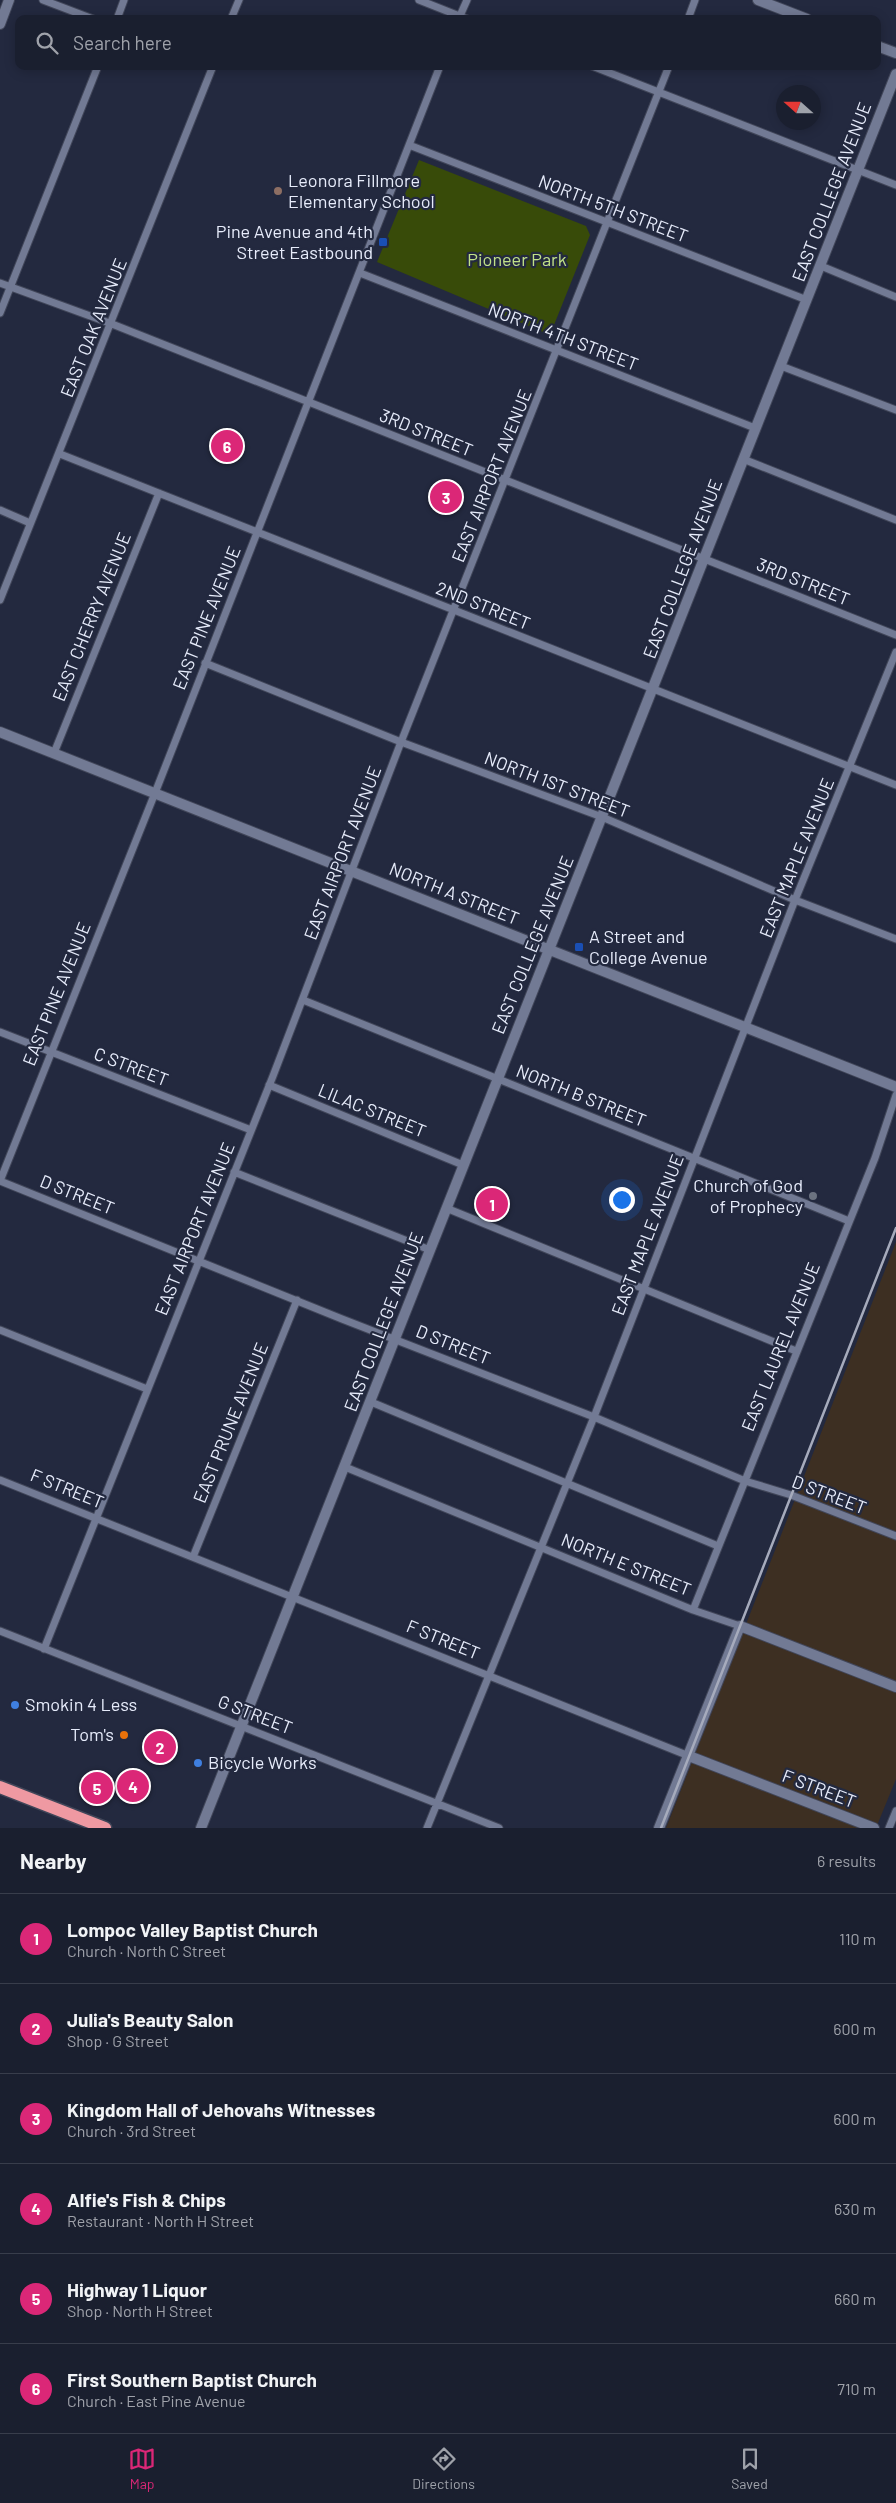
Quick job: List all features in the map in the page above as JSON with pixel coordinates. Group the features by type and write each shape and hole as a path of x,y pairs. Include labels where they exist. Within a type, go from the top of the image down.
{"highway":[{"path":"0,1787 105,1828"}],"street":[{"path":"0,24 9,0"},
{"path":"43,0 82,15"},
{"path":"118,15 124,0"},
{"path":"233,15 239,0"},
{"path":"420,0 455,15"},
{"path":"463,15 466,0"},
{"path":"689,15 695,0"},
{"path":"758,0 797,15"},
{"path":"881,47 896,53"},
{"path":"0,313 96,70"},
{"name":"EAST OAK AVENUE","path":"0,600 112,324 211,70"},
{"name":"EAST PINE AVENUE","path":"0,1181 309,403 438,70"},
{"path":"602,70 896,185"},
{"name":"EAST AIRPORT AVENUE","path":"44,1649 303,1000 402,742 667,70"},
{"name":"EAST COLLEGE AVENUE","path":"201,1828 896,74"},
{"name":"NORTH 5TH STREET","path":"409,145 807,300"},
{"path":"821,266 896,297"},
{"name":"NORTH 4TH STREET","path":"360,273 755,428"},
{"name":"3RD STREET","path":"0,283 112,324 896,635"},
{"path":"781,366 896,410"},
{"name":"2ND STREET","path":"60,454 896,785"},
{"path":"743,459 896,520"},
{"name":"EAST CHERRY AVENUE","path":"54,753 159,493"},
{"path":"0,510 30,523"},
{"name":"EAST MAPLE AVENUE","path":"427,1828 594,1417 795,900 896,652"},
{"name":"NORTH 1ST STREET","path":"205,663 402,742 602,818 795,900 896,938"},
{"name":"NORTH A STREET","path":"0,732 896,1087"},
{"name":"NORTH B STREET","path":"303,1000 849,1221"},
{"name":"C STREET","path":"0,1032 251,1130"},
{"name":"LILAC STREET","path":"269,1085 463,1165"},
{"name":"EAST LAUREL AVENUE","path":"693,1610 875,1158 896,1095"},
{"path":"234,1172 430,1250"},
{"name":"D STREET","path":"0,1181 594,1417 745,1481 791,1495 896,1536"},
{"path":"446,1208 796,1351"},
{"name":"EAST PRUNE AVENUE","path":"193,1557 297,1300"},
{"path":"0,1330 147,1389"},
{"path":"371,1402 718,1546"},
{"name":"NORTH E STREET","path":"345,1467 693,1610 740,1626 896,1687"},
{"name":"F STREET","path":"0,1480 294,1597 488,1677 874,1828"},
{"path":"659,1828 740,1626"},
{"name":"G STREET","path":"0,1632 437,1802 499,1828"},
{"path":"889,1828 896,1811"}],"shaded area":[{"path":"896,1242 896,1779 876,1828 666,1828"}],"green space":[{"name":"Pioneer Park","path":"419,160 586,226 590,235 550,335 377,262"}],"railway":[{"path":"661,1828 896,1228"}],"place":[{"name":"Leonora Fillmore Elementary School","path":"278,191"},
{"name":"Pine Avenue and 4th Street Eastbound","path":"383,242"},
{"name":"First Southern Baptist Church","path":"227,446"},
{"name":"Kingdom Hall of Jehovahs Witnesses","path":"446,497"},
{"name":"A Street and College Avenue","path":"579,947"},
{"name":"Church of God of Prophecy","path":"813,1196"},
{"name":"Lompoc Valley Baptist Church","path":"492,1204"},
{"name":"Smokin 4 Less","path":"15,1705"},
{"name":"Tom's","path":"124,1735"},
{"name":"Julia's Beauty Salon","path":"160,1747"},
{"name":"Bicycle Works","path":"198,1763"},
{"name":"Alfie's Fish & Chips","path":"133,1786"},
{"name":"Highway 1 Liquor","path":"97,1788"}]}
